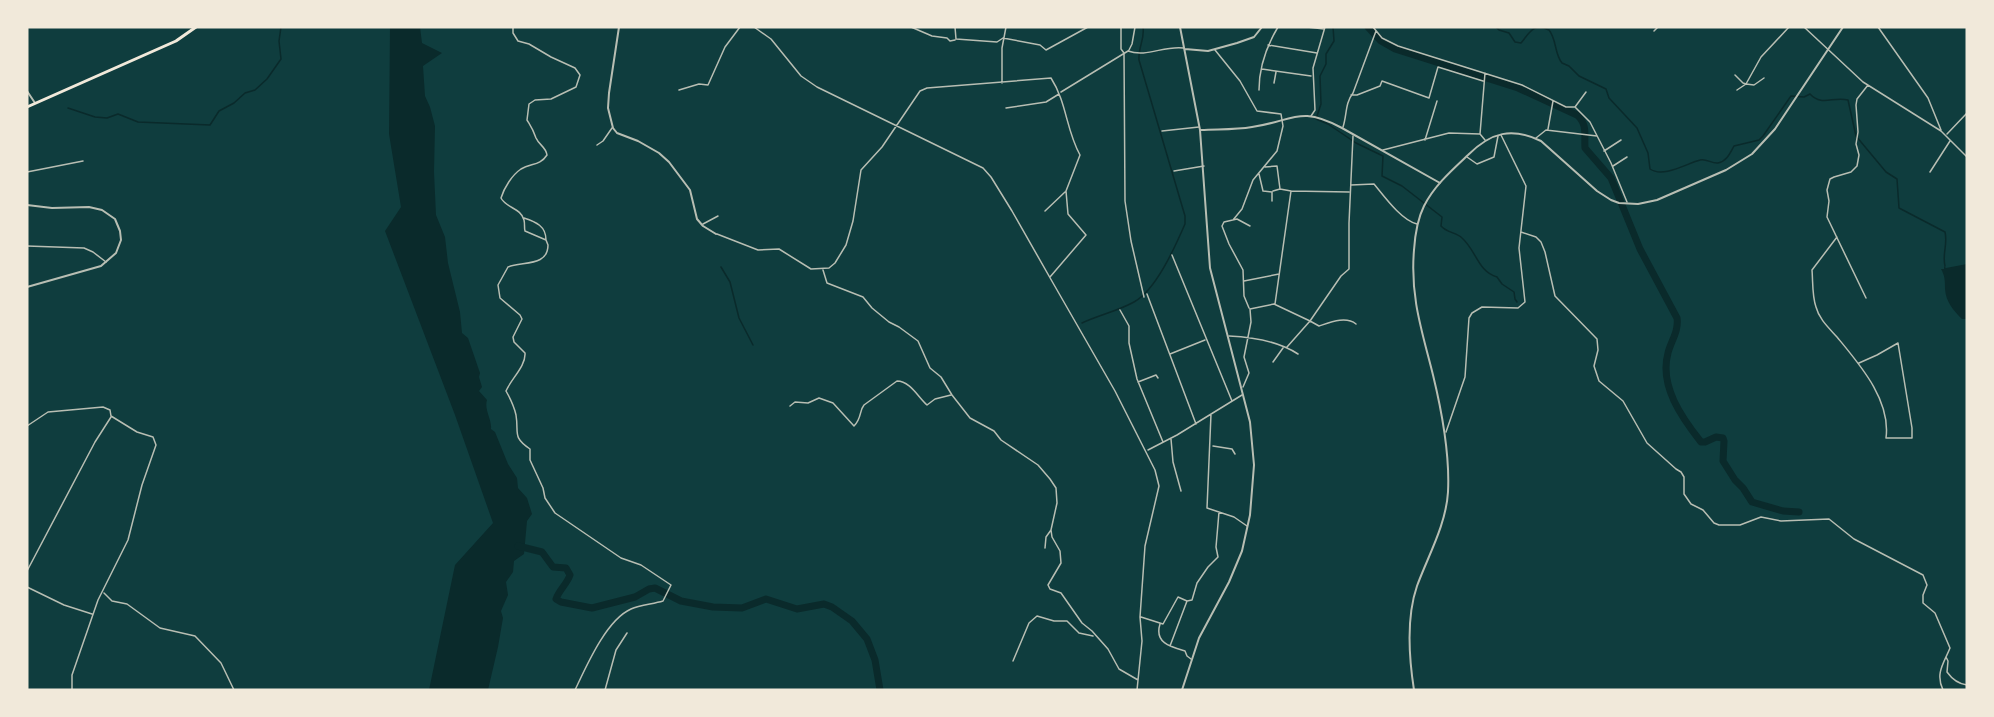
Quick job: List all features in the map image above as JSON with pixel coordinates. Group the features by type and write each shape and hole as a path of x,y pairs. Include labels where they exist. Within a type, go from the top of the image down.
{"highway":[{"path":"27,107 176,41 196,27"}],"street":[{"path":"513,27 513,33 518,41 529,44 575,68 580,75 576,87 551,99 536,100 529,104 527,120 535,129 537,140 546,150 547,155 542,161 516,174 501,198 504,204 517,210 523,218 543,228 546,233 548,250 534,263 508,267 498,285 500,298 522,319 513,337 514,342 525,353 525,360 506,391 515,412 517,437 530,449 530,460 543,488 545,498 555,513 621,558 641,566 670,583 664,600 631,608 610,627 575,690"},
{"path":"619,27 608,108 613,128 616,133 639,141 669,162 690,190 695,214 702,225 716,234 758,250 778,249 811,269 829,268 835,263 846,245 853,221 861,170 923,89 1051,78 1060,93 1071,136 1080,155 1066,191 1045,211"},
{"path":"679,90 688,86 708,85 725,47 740,27"},
{"path":"754,27 771,39 801,76 817,87 983,168 1012,211 1147,450 1155,470 1159,486 1145,546 1140,616 1142,641 1137,690"},
{"path":"911,27 932,36 947,38 950,41 956,39 997,42 1003,38 1040,45 1046,50 1088,27"},
{"path":"955,27 956,39"},
{"path":"1002,82 1003,38 1006,27"},
{"path":"1121,27 1121,49 1124,53 1125,201 1131,241 1144,297"},
{"path":"1006,108 1046,102 1128,51 1132,46 1135,27"},
{"path":"1180,27 1204,166 1210,268 1244,394 1250,422 1254,465 1248,526 1236,567 1199,638 1182,690"},
{"path":"1128,51 1138,54 1167,48 1215,50 1254,37 1262,27"},
{"path":"1259,90 1267,45 1278,27"},
{"path":"1307,27 1325,28 1312,77 1315,110 1311,116"},
{"path":"1373,27 1387,41 1398,46 1522,85 1568,107 1575,106 1586,92"},
{"path":"1654,31 1658,27"},
{"path":"1737,90 1746,84 1761,57 1789,27"},
{"path":"1804,27 1868,85 1941,131 1967,157"},
{"path":"1414,690 1411,645 1412,608 1417,588 1441,526 1447,504 1448,482 1444,434 1436,388 1414,297 1412,273 1417,224 1426,202 1440,183 1466,156 1485,140 1500,134 1521,134 1536,138 1604,196 1619,203 1638,204 1657,200 1726,170 1752,154 1775,129 1843,27"},
{"path":"1878,27 1928,98 1941,131"},
{"path":"1342,128 1346,116 1347,100 1376,31"},
{"path":"1267,45 1318,53"},
{"path":"1215,50 1240,81 1257,111 1281,114 1283,120 1279,146 1253,180 1242,209 1233,220"},
{"path":"1351,95 1357,96 1380,86 1382,81 1429,98 1438,67 1483,81"},
{"path":"1261,69 1312,77"},
{"path":"1274,83 1276,71"},
{"path":"1485,73 1480,134 1485,140"},
{"path":"1735,75 1743,84 1754,85 1764,78"},
{"path":"1866,298 1827,217 1827,184 1837,174 1851,172 1857,166 1859,155 1856,144 1858,132 1856,105 1857,99 1868,85"},
{"path":"27,91 35,103"},
{"path":"1425,141 1437,100"},
{"path":"1548,130 1553,101"},
{"path":"1575,106 1590,122 1627,203"},
{"path":"1945,135 1967,113"},
{"path":"1162,130 1254,127 1311,116 1342,128 1440,183"},
{"path":"597,145 613,128"},
{"path":"1536,138 1548,130 1597,136"},
{"path":"1382,150 1425,141 1449,133 1480,134"},
{"path":"1274,362 1310,321 1341,276 1349,269 1353,134"},
{"path":"1466,156 1477,164 1494,156 1500,134"},
{"path":"1444,434 1450,424 1465,377 1469,318 1472,313 1475,309 1482,307 1521,308 1525,302 1519,248 1526,186 1500,134"},
{"path":"1604,151 1621,140"},
{"path":"1930,172 1951,141"},
{"path":"1612,166 1627,157"},
{"path":"27,172 83,161"},
{"path":"1174,171 1204,166"},
{"path":"1264,166 1278,166 1280,189"},
{"path":"1258,173 1263,191 1272,192 1280,189 1350,192"},
{"path":"1350,185 1374,184 1388,203 1410,222 1417,224"},
{"path":"1050,277 1086,235 1068,214 1066,191"},
{"path":"1275,305 1291,191"},
{"path":"1272,192 1272,201"},
{"path":"27,205 52,208 96,208 111,215 118,225 121,240 116,253 107,262 27,287"},
{"path":"702,225 718,216"},
{"path":"523,218 525,231 546,240"},
{"path":"1242,388 1245,386 1249,373 1244,357 1251,322 1250,309 1244,296 1243,270 1222,225 1224,222 1237,219 1250,226"},
{"path":"1521,232 1536,237 1541,242 1555,296 1597,339 1598,350 1594,370 1599,381 1623,401 1647,442 1683,474 1684,494 1691,504 1703,510 1714,523 1728,526 1740,525 1761,517 1781,521 1829,519 1865,546 1919,572 1927,581 1923,603 1935,613 1950,645 1950,651 1939,676 1943,690"},
{"path":"1837,237 1812,270 1816,308 1822,320 1859,363 1869,380 1887,419 1886,438 1912,438 1898,343 1859,363"},
{"path":"27,246 84,248 107,262"},
{"path":"1172,255 1232,401"},
{"path":"823,269 827,283 863,297 889,322 918,340 928,363 941,377 970,418 994,431 1001,440 1038,465 1050,479 1056,488 1057,503 1051,530 1052,537 1060,551 1061,563 1048,585 1050,589 1061,593 1082,623 1108,649 1119,669 1138,681"},
{"path":"1243,281 1280,274"},
{"path":"1147,294 1196,424"},
{"path":"1250,309 1275,305 1319,326 1340,320 1352,321 1356,324"},
{"path":"1120,310 1129,326 1129,343 1138,382 1163,442"},
{"path":"1228,336 1247,337 1286,347 1298,354"},
{"path":"1170,354 1206,339"},
{"path":"1138,382 1156,375 1158,378"},
{"path":"790,406 799,401 808,403 819,398 833,403 854,426 861,416 861,408 897,381 903,381 909,385 927,405 935,399 952,395"},
{"path":"1147,450 1196,424 1244,394"},
{"path":"27,426 48,412 103,407 110,410 111,416 27,571"},
{"path":"1211,414 1207,508 1234,517 1248,526"},
{"path":"72,690 72,675 93,615 128,540 142,485 156,445 153,437 137,432 111,416"},
{"path":"1170,438 1173,462 1181,491"},
{"path":"1211,446 1232,449 1234,454"},
{"path":"1140,616 1163,624 1178,597 1187,601 1192,600 1197,583 1218,557 1216,547 1219,512"},
{"path":"1045,548 1046,537 1051,530"},
{"path":"27,587 64,605 93,615"},
{"path":"103,592 112,601 122,602 160,628 195,636 216,656 234,690"},
{"path":"1170,647 1187,601"},
{"path":"1013,661 1029,623 1037,616 1054,621 1066,621 1079,633 1094,636"},
{"path":"1160,623 1159,636 1163,643 1185,651 1191,659"},
{"path":"605,690 616,650 627,633"},
{"path":"1946,657 1949,675 1967,685"}],"water":[{"path":"390,27 420,27 422,43 442,53 423,66 425,96 435,126 436,215 445,237 462,333 468,338 480,373 482,387 479,391 487,400 486,407 491,429 495,432 508,464 517,478 518,488 527,498 532,514 527,521 524,554 514,561 513,572 506,582 508,595 501,611 503,618 488,690 429,690 455,565 493,523 455,415 385,231 401,207 389,134"},
{"path":"1967,264 1967,319 1962,319 1948,302 1941,269 1944,269 1944,266 1946,268"}],"waterway":[{"path":"68,108 95,117 107,118 118,114 138,122 210,125 219,111 234,103 245,93 255,90 267,79 281,59 279,41 281,27"},
{"path":"1082,323 1128,305 1142,296 1164,267 1185,224 1185,216 1139,60 1143,27"},
{"path":"1333,27 1334,41 1326,54 1326,64 1320,76 1321,104 1316,119 1383,156 1382,176 1402,186 1442,217 1441,226 1462,238 1481,266 1514,292 1517,302"},
{"path":"1368,27 1381,41 1395,49 1518,88 1577,115 1583,122 1585,130 1585,148 1611,178 1640,249 1677,318 1677,327 1666,365 1669,389 1680,412 1701,442 1716,437 1723,438 1723,461 1752,502 1783,511 1799,512"},
{"path":"1496,27 1509,33 1515,42 1521,43 1535,28 1549,30 1562,63 1569,66 1579,76 1606,89 1609,98 1637,128 1648,153 1650,169 1655,171 1668,171 1702,160 1721,162 1734,146 1759,140 1791,96 1804,97 1810,94 1823,101 1848,100 1856,136 1886,172 1897,179 1899,208 1945,232 1945,266"},
{"path":"721,267 730,282 739,318 753,345"},
{"path":"518,546 542,552 553,567 566,568 570,575 556,599 561,602 592,608 635,597 655,588 681,601 713,607 742,608 766,599 797,609 824,604 832,607 852,621 867,639 875,660 880,690"}]}
